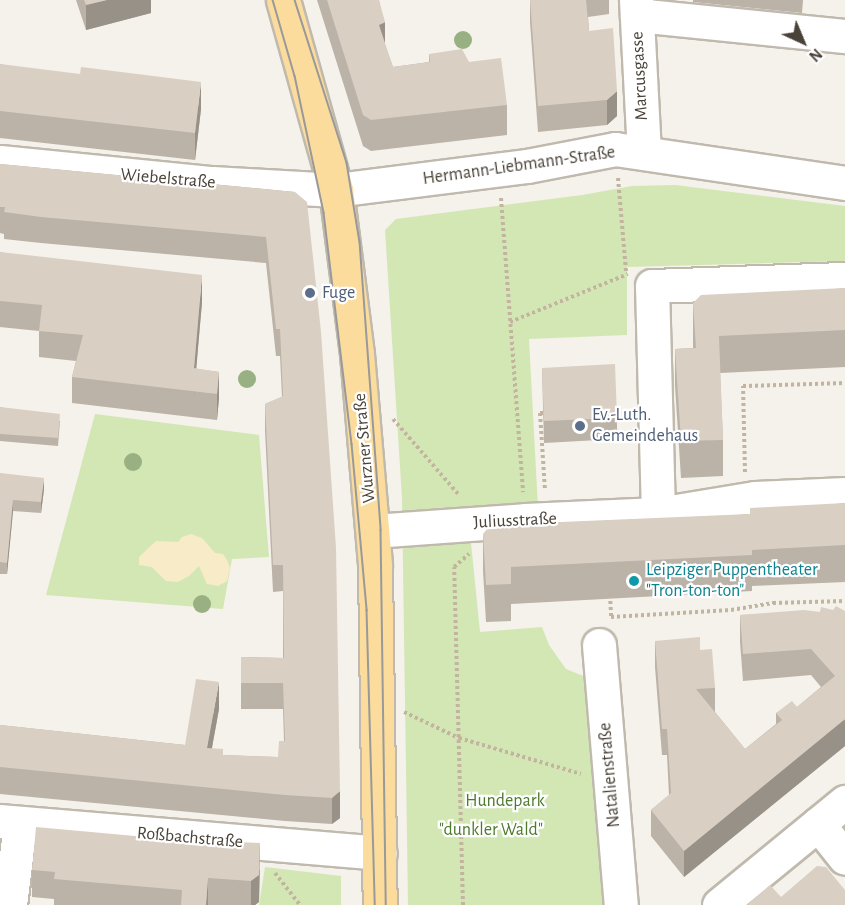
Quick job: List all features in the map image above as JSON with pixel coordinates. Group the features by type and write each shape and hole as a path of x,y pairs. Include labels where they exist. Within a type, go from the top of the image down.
{"main road":[{"name":"Wurzner Straße","path":"283,0 336,190 356,342 373,531 380,905"}],"street":[{"path":"637,8 845,36"},
{"name":"Marcusgasse","path":"630,151 637,8"},
{"name":"Hermann-Liebmann-Straße","path":"336,190 630,151 845,183"},
{"name":"Wiebelstraße","path":"0,162 212,183 336,190"},
{"path":"658,514 639,279 845,279"},
{"name":"Juliusstraße","path":"373,531 535,519 658,514 746,500 845,494"},
{"name":"Natalienstraße","path":"599,645 621,905"},
{"path":"719,905 845,802"},
{"path":"10,822 10,905"},
{"name":"Roßbachstraße","path":"10,822 380,853"},
{"path":"818,824 845,858"}],"path":[{"path":"510,322 639,279 630,151"},
{"path":"500,170 510,322 535,519"},
{"path":"746,500 743,386 845,382"},
{"path":"535,519 540,413 543,413"},
{"path":"391,418 462,498"},
{"path":"463,905 454,567 472,551"},
{"path":"609,584 611,617 731,610 773,603 845,601"},
{"path":"403,712 459,738 610,783"},
{"path":"272,870 300,905"}],"green space":[{"name":"Hundepark","path":"675,185 845,206 845,261 627,267 627,335 529,339 538,508 468,513 480,632 542,627 549,645 566,669 593,680 614,905 408,905 402,498 385,230 396,219 582,195 632,186"},
{"path":"95,414 259,435 269,557 232,559 223,609 46,595"},
{"path":"265,867 341,876 341,905 259,905"}],"sand":[{"path":"191,534 202,538 215,553 223,554 230,568 227,581 218,586 207,584 199,566 189,576 178,582 166,581 152,567 139,565 139,557 156,541 178,542 182,537"}],"building":[{"path":"84,0 107,0 86,5"},
{"path":"327,0 379,0 385,22 379,25 393,67 430,62 429,54 462,49 469,62 501,58 507,105 371,120 363,115"},
{"path":"530,0 586,0 589,31 613,28 617,91 607,100 538,106"},
{"path":"0,64 80,74 81,67 201,82 195,133 0,111"},
{"path":"0,164 295,192 307,202 321,332 336,548 340,791 332,798 0,767 0,725 185,745 196,679 219,682 207,748 223,749 223,755 278,757 279,741 285,741 283,683 241,683 241,657 284,658 283,565 273,565 265,404 283,396 280,329 276,329 266,237 4,212 5,207 0,207"},
{"path":"0,252 202,275 194,368 219,372 217,394 72,377 83,335 39,331 42,305 0,301"},
{"path":"845,288 845,330 719,336 723,440 681,441 675,349 696,348 693,303 701,295"},
{"path":"615,364 617,418 544,421 542,368"},
{"path":"0,407 60,414 58,438 0,434"},
{"path":"0,473 44,478 41,502 13,500 7,563 0,562"},
{"path":"845,503 845,545 752,550 752,555 511,567 511,584 486,585 483,534 490,525 750,514 750,508"},
{"path":"836,606 845,611 845,719 684,851 651,810 671,793 667,729 662,729 655,641 700,637 700,650 712,649 715,688 696,689 745,749 782,720 776,713 792,701 797,707 835,676 811,649 743,654 740,615 804,610 820,612 821,607 833,610"},
{"path":"36,827 168,839 260,843 259,875 251,881 208,878 206,905 181,905 182,890 54,879 55,872 32,870"},
{"path":"817,866 826,867 845,890 845,905 747,905 770,885 781,897"}],"tram line":[{"path":"273,0 295,76 324,213 352,444 367,610 375,905"},
{"path":"295,0 347,163 360,242 381,530 386,905"}],"place":[{"name":"Fuge","path":"310,293"},
{"name":"Ev.-Luth. Gemeindehaus","path":"580,426"},
{"name":"Leipziger Puppentheater \"Tron-ton-ton\"","path":"634,581"}],"park label":[{"name":"\"dunkler Wald\"","path":"491,830"}]}
